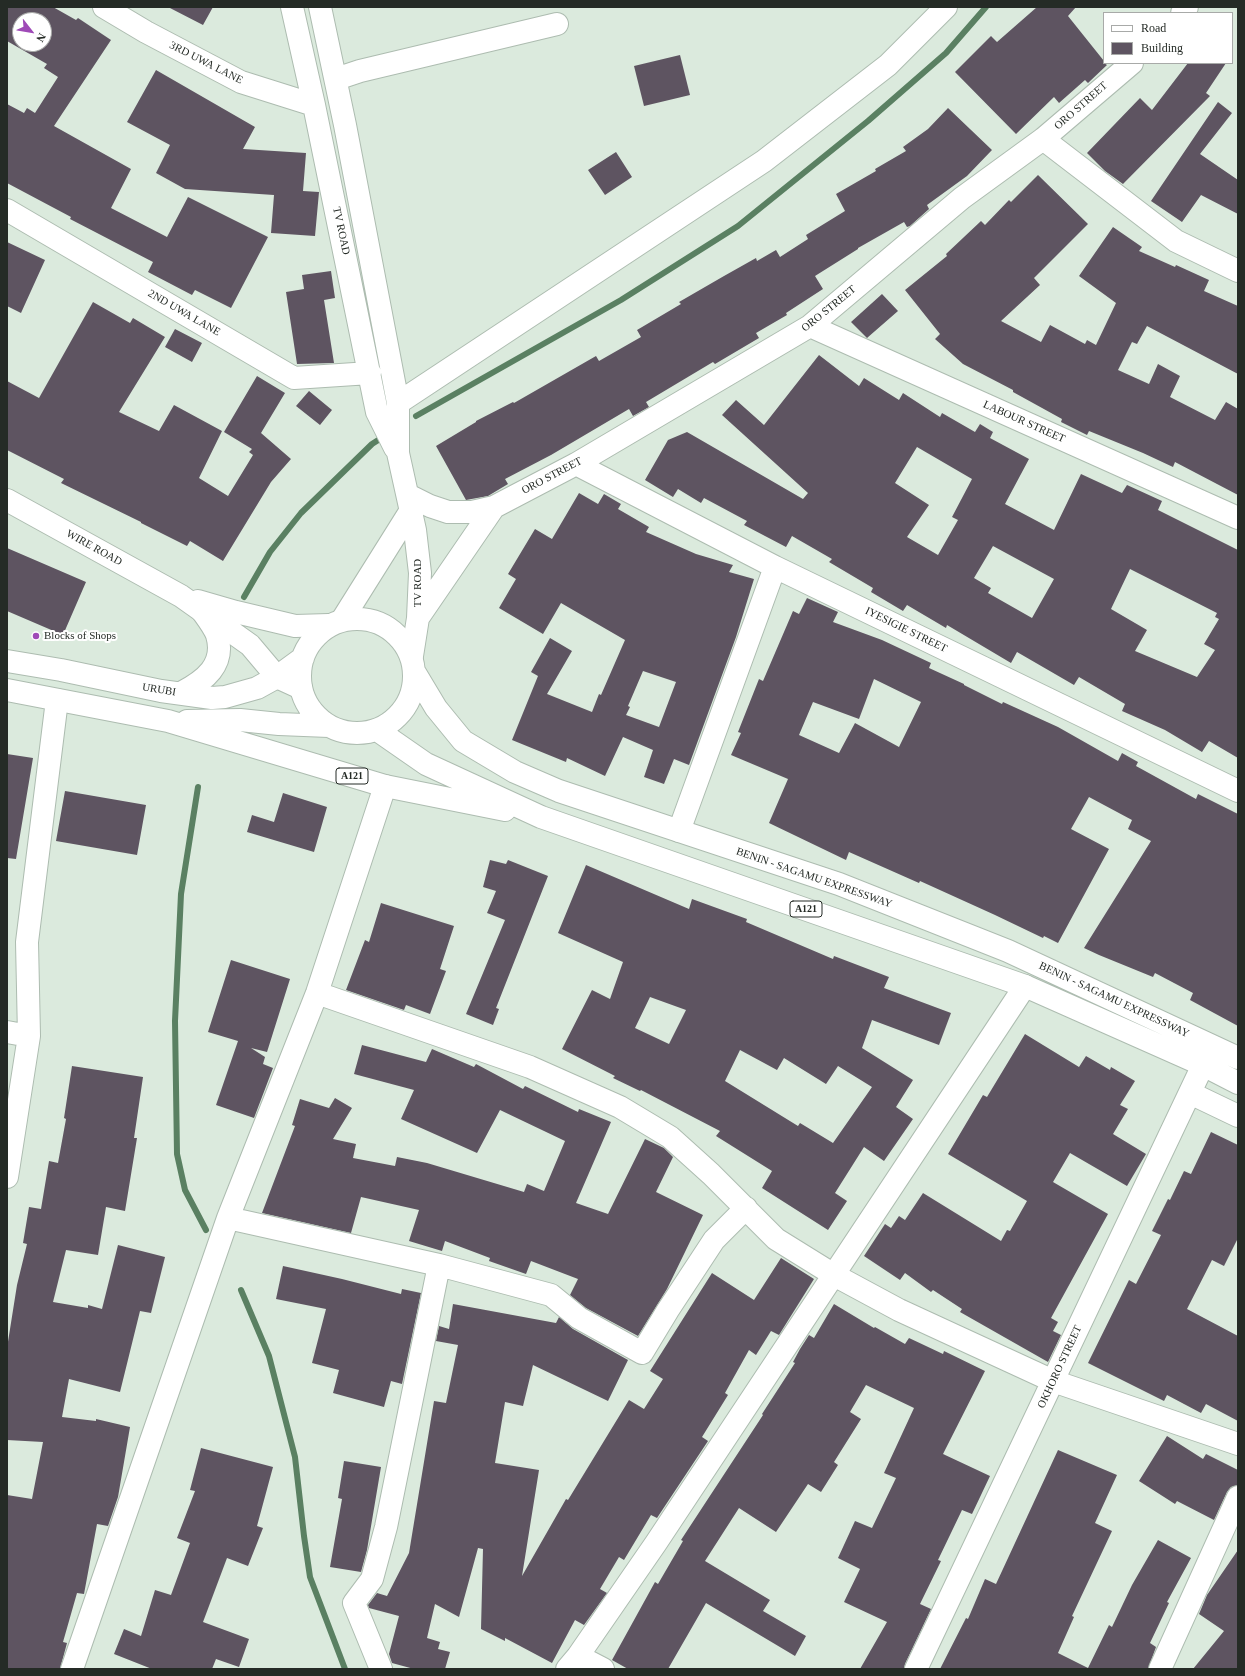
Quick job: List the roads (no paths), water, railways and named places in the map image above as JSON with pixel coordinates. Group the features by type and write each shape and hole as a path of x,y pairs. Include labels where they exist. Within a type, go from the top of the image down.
{"main road":[{"name":"3RD UWA LANE","path":"104,7 146,32 241,82 314,105"},
{"name":"TV ROAD","path":"292,7 314,105 377,412 398,453 410,502 420,573 414,665"},
{"name":"TV ROAD","path":"320,7 336,79 398,403 398,453"},
{"path":"398,403 764,161 888,65 946,7"},
{"path":"336,79 360,71 557,24"},
{"name":"ORO STREET","path":"410,502 430,506 448,512 472,512 494,507 576,464 810,326 962,198 1043,139 1131,64"},
{"path":"1043,139 1176,241 1238,271"},
{"name":"2ND UWA LANE","path":"7,210 294,378 370,372"},
{"name":"LABOUR STREET","path":"810,326 1238,518"},
{"name":"IYESIGIE STREET","path":"576,464 775,567 1238,791"},
{"name":"WIRE ROAD","path":"7,500 181,596 250,645 277,677 301,688"},
{"path":"336,623 410,502"},
{"name":"ORO STREET","path":"418,618 494,507"},
{"path":"679,831 775,567"},
{"name":"WIRE ROAD","path":"181,596 236,612 294,626 336,623"},
{"path":"181,693 197,685 208,675 216,664 220,649 216,634 202,611"},
{"path":"336,623 364,618 384,624 401,637 414,665"},
{"name":"A121","path":"336,623 313,640 302,658 300,672 301,688 306,703 316,716 329,726 344,732 361,734 377,730 393,721 405,708 413,692 414,665"},
{"name":"URUBI","path":"7,661 61,670 161,691 212,698 225,698 251,690 277,677 302,658"},
{"name":"BENIN - SAGAMU EXPRESSWAY","path":"414,665 436,708 463,741 516,772 559,791 839,884 1008,951 1238,1058"},
{"name":"A121","path":"7,690 168,721 385,786 541,817"},
{"path":"7,1177 29,1036 27,942 57,700"},
{"name":"A121","path":"168,721 240,720 279,724 329,726"},
{"name":"A121","path":"377,730 426,764 541,817 1025,986 1203,1065 1238,1083"},
{"path":"72,1669 228,1218 318,993 385,786"},
{"path":"603,1669 573,1663 656,1543 1025,986"},
{"path":"318,993 530,1067 620,1107 670,1137 711,1174 776,1239 834,1276 899,1310 1054,1381 1238,1444"},
{"path":"7,1032 29,1036"},
{"name":"OKHORO STREET","path":"916,1669 1203,1065"},
{"path":"1190,1092 1238,1116"},
{"path":"228,1218 438,1265 551,1295 579,1318 642,1353 714,1240 746,1208"},
{"path":"381,1669 354,1603 372,1580 386,1527 438,1265"},
{"path":"1160,1669 1238,1497"}],"waterway":[{"path":"416,416 621,300 738,226 868,121 946,53 986,7"},
{"path":"244,597 270,552 301,513 372,444 383,437"},
{"path":"198,787 181,894 175,1021 177,1154 185,1190 206,1230"},
{"path":"241,1290 269,1356 295,1457 310,1577 345,1669"}],"place":[{"name":"Blocks of Shops","path":"36,636"}]}
